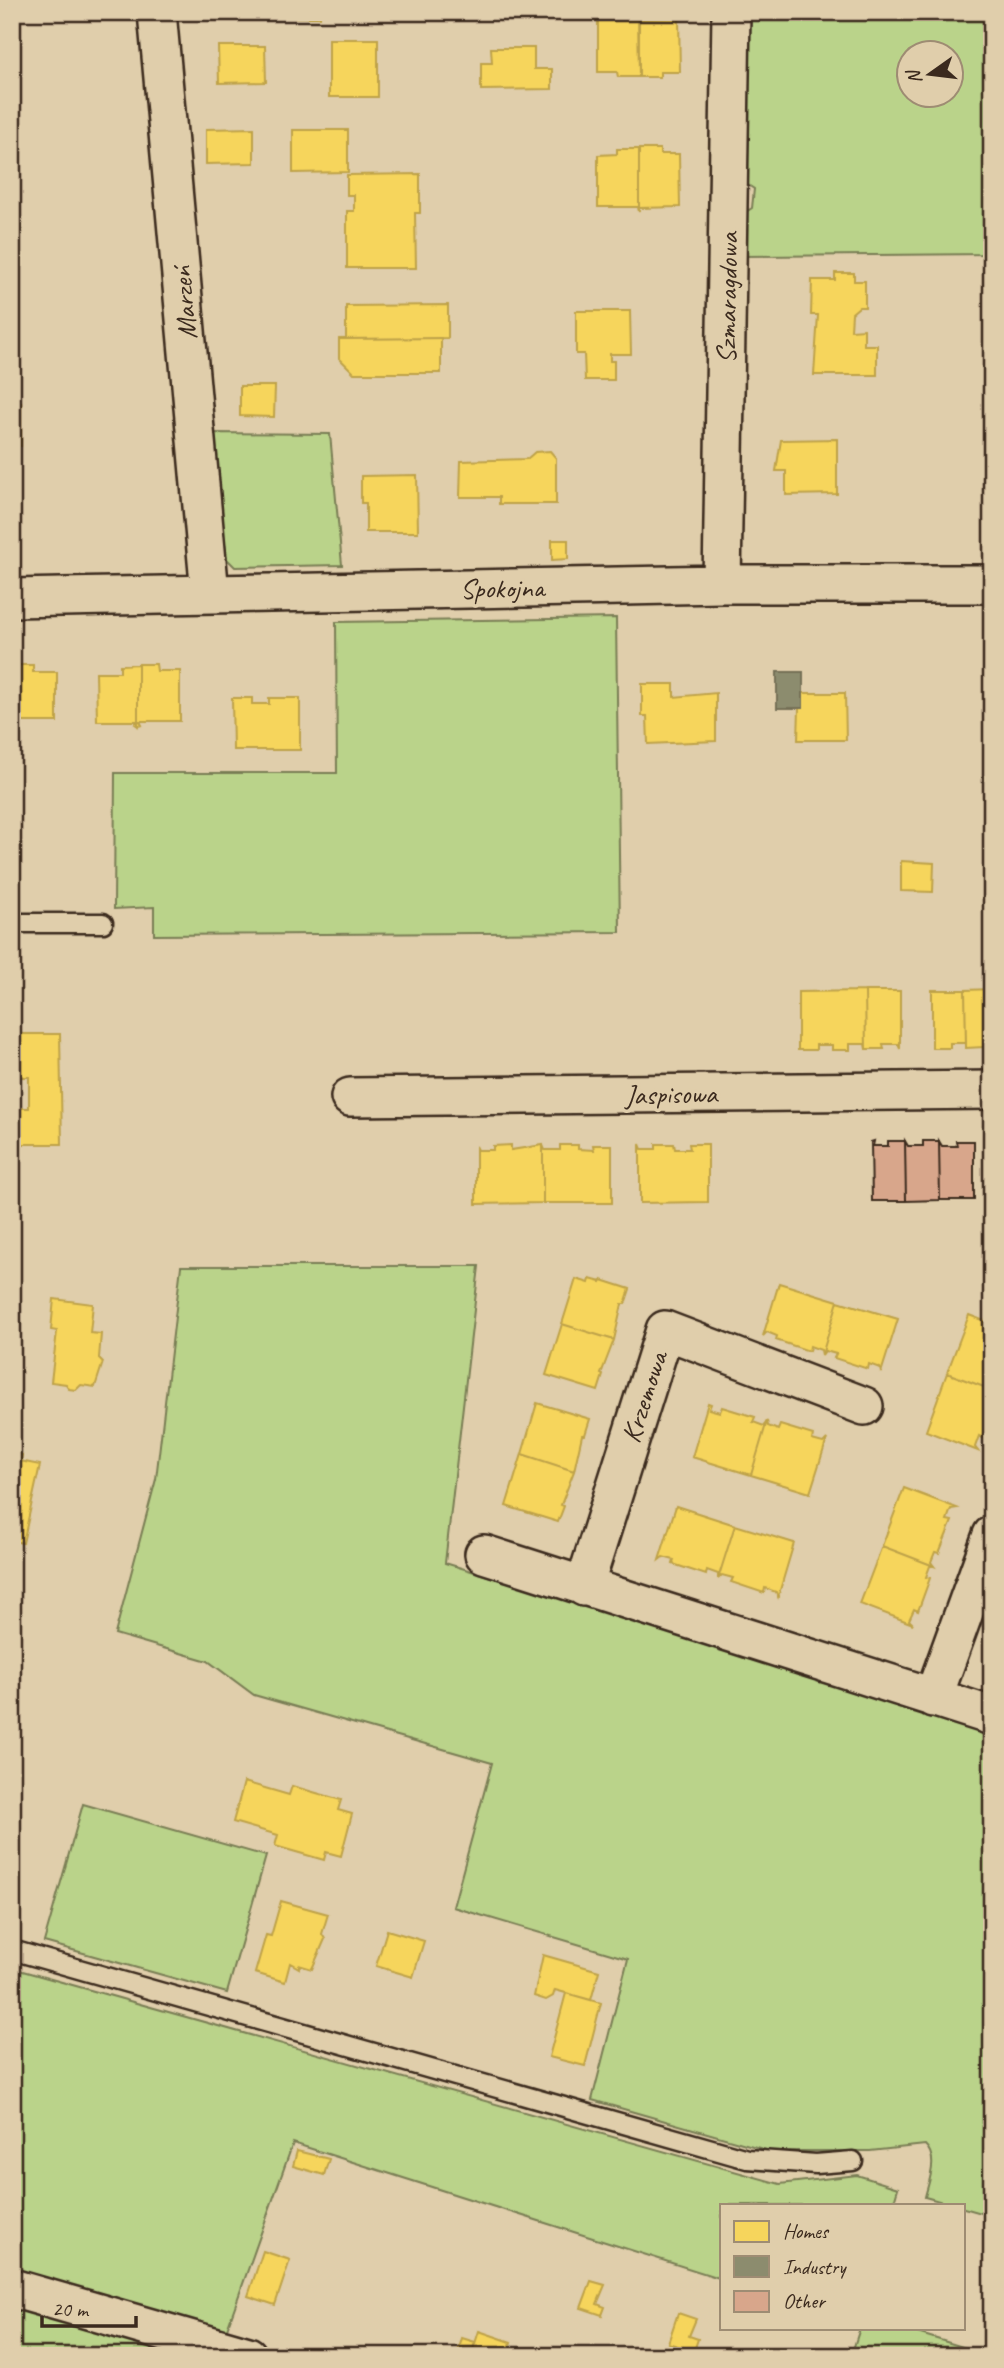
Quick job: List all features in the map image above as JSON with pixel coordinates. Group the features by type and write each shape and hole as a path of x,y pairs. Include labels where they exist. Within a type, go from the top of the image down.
{"street":[{"name":"Marzeń","path":"157,12 210,594"},
{"name":"Szmaragdowa","path":"722,584 731,12"},
{"name":"Spokojna","path":"12,598 722,584 992,584"},
{"name":"Jaspisowa","path":"350,1097 992,1090"},
{"name":"Krzemowa","path":"584,1587 665,1330 864,1406"},
{"path":"933,1698 992,1535"},
{"path":"484,1554 992,1716"},
{"path":"12,2288 248,2356"}],"lane":[{"path":"12,923 103,923"},
{"path":"12,1950 747,2158 816,2164 853,2161"}],"green space":[{"path":"748,12 992,12 992,254 742,256 743,214 752,208 754,189 745,183"},
{"path":"211,433 330,434 342,565 235,567 221,553"},
{"path":"616,618 620,932 154,935 154,907 114,909 115,773 337,773 336,622"},
{"path":"181,1266 479,1266 445,1563 992,1730 992,2216 965,2208 965,2204 950,2204 925,2197 932,2163 925,2145 870,2151 770,2151 592,2100 628,1959 453,1907 492,1763 254,1695 208,1661 115,1634 156,1479"},
{"path":"83,1804 266,1856 227,1993 44,1942"},
{"path":"12,1968 780,2184 857,2175 898,2188 893,2204 720,2204 720,2278 293,2143 223,2340 12,2271"},
{"path":"12,2296 222,2356 12,2356"},
{"path":"859,2330 908,2330 992,2356 851,2356"}],"building: Homes":[{"path":"282,12 320,12 320,17 282,17"},
{"path":"414,12 444,12 444,19 414,18"},
{"path":"638,14 639,77 618,77 617,72 598,72 598,19 638,19"},
{"path":"679,18 680,72 660,72 660,77 639,77 639,19"},
{"path":"329,39 378,39 378,97 329,97"},
{"path":"218,46 265,46 266,82 219,83"},
{"path":"491,48 534,48 534,69 552,69 552,89 481,90 481,63 492,63"},
{"path":"254,128 254,163 206,164 206,129"},
{"path":"293,130 348,130 348,172 293,173"},
{"path":"617,149 639,149 639,212 638,207 598,207 598,155 617,154"},
{"path":"639,149 660,149 660,154 679,154 680,207 639,208"},
{"path":"420,174 420,213 415,213 416,268 347,268 347,211 354,211 354,195 347,195 347,175"},
{"path":"835,273 854,273 854,281 865,281 865,307 859,307 852,313 851,330 864,329 864,345 877,345 877,375 814,375 818,315 811,315 812,280 835,280"},
{"path":"448,305 448,338 346,339 346,306"},
{"path":"576,311 630,311 631,354 610,354 610,361 614,361 614,380 585,380 584,354 576,354"},
{"path":"441,338 441,373 354,373 339,358 339,339"},
{"path":"240,386 275,386 274,417 240,416"},
{"path":"12,403 21,403 21,446 12,446"},
{"path":"837,439 837,494 786,495 786,471 776,471 781,440"},
{"path":"550,451 556,458 556,504 499,504 499,497 460,497 461,461 527,459 535,452"},
{"path":"417,475 418,532 366,532 366,503 361,503 361,476"},
{"path":"552,540 568,540 568,559 552,560"},
{"path":"138,664 156,664 157,671 180,671 180,721 140,721 142,725 138,726"},
{"path":"138,664 138,726 135,724 137,721 97,721 96,672 120,672 120,665"},
{"path":"12,665 15,726 12,727 14,725"},
{"path":"15,665 33,665 33,672 57,672 57,722 17,722 18,726 15,726"},
{"path":"642,684 674,684 674,697 716,693 716,741 648,744 647,716 642,716"},
{"path":"803,693 845,693 846,740 798,740 799,708 803,708"},
{"path":"232,698 252,698 252,704 269,704 269,698 300,698 300,750 233,750"},
{"path":"901,861 934,863 933,892 901,891"},
{"path":"992,989 992,1043 984,1043 984,1047 966,1048 965,990"},
{"path":"932,990 965,990 966,1043 950,1043 950,1048 932,1048"},
{"path":"865,991 900,991 900,1049 898,1044 883,1044 884,1049 866,1049"},
{"path":"865,991 866,1049 865,1044 850,1044 850,1050 832,1050 832,1045 816,1045 816,1050 798,1050 798,992"},
{"path":"15,1034 60,1034 62,1144 15,1144 14,1108 29,1108 29,1077 16,1077"},
{"path":"640,1144 642,1149 656,1149 656,1144 674,1144 675,1149 690,1149 689,1144 708,1144 708,1202 640,1203"},
{"path":"511,1145 511,1150 543,1145 543,1203 476,1204 476,1146 478,1150 493,1150 493,1146"},
{"path":"543,1145 545,1150 560,1150 560,1145 578,1145 578,1149 594,1150 593,1145 612,1145 612,1203 543,1203"},
{"path":"576,1279 589,1283 590,1279 602,1280 630,1289 625,1304 622,1304 614,1340 562,1324"},
{"path":"779,1283 838,1301 822,1355 821,1350 810,1346 809,1351 776,1340 777,1336 767,1332 763,1336"},
{"path":"54,1299 93,1304 90,1333 101,1334 99,1358 103,1362 95,1387 81,1385 76,1390 69,1389 66,1384 51,1382 57,1331 51,1330"},
{"path":"838,1301 898,1319 881,1373 880,1368 869,1364 868,1369 834,1358 836,1354 825,1351 822,1355"},
{"path":"969,1315 992,1324 992,1390 947,1373"},
{"path":"562,1324 614,1340 601,1374 603,1375 598,1391 546,1375"},
{"path":"947,1373 992,1390 992,1415 983,1438 979,1436 975,1447 978,1451 926,1431"},
{"path":"537,1403 590,1419 585,1435 582,1435 574,1471 522,1454"},
{"path":"708,1403 711,1404 709,1409 720,1412 722,1407 755,1417 753,1422 764,1426 767,1421 751,1475 692,1457"},
{"path":"767,1421 768,1426 778,1430 780,1425 813,1435 812,1440 823,1443 827,1439 810,1493 751,1475"},
{"path":"12,1452 22,1455 12,1499"},
{"path":"522,1454 574,1471 561,1505 564,1506 558,1522 506,1506"},
{"path":"20,1461 40,1465 23,1543 12,1541 12,1499"},
{"path":"904,1488 957,1508 951,1509 947,1520 952,1521 939,1553 935,1552 931,1562 934,1566 882,1546"},
{"path":"676,1506 735,1525 718,1579 718,1574 707,1570 706,1575 673,1564 674,1560 663,1557 659,1560"},
{"path":"735,1525 794,1543 778,1597 776,1592 765,1588 764,1593 731,1582 733,1578 722,1575 718,1579"},
{"path":"882,1546 934,1566 930,1566 926,1577 930,1578 918,1611 914,1609 909,1620 913,1624 860,1604"},
{"path":"244,1782 289,1795 292,1786 341,1800 338,1810 352,1814 341,1856 326,1852 324,1860 275,1846 278,1835 233,1822"},
{"path":"281,1901 328,1914 322,1934 325,1939 312,1969 299,1965 299,1968 290,1963 285,1982 255,1973 266,1935 271,1936"},
{"path":"387,1930 424,1941 413,1977 376,1966"},
{"path":"543,1955 599,1971 591,2000 555,1990 553,1996 546,2000 534,1996"},
{"path":"566,1993 601,2003 585,2066 549,2057"},
{"path":"297,2151 329,2159 324,2175 293,2166"},
{"path":"263,2251 290,2260 275,2305 248,2296"},
{"path":"591,2281 605,2285 597,2304 605,2307 602,2315 581,2308"},
{"path":"678,2313 696,2319 689,2336 698,2339 694,2351 668,2343"},
{"path":"479,2331 511,2342 507,2356 471,2356"},
{"path":"462,2338 475,2342 471,2356 457,2356"}],"building: Industry":[{"path":"777,672 803,672 803,708 777,708"}],"building: Other":[{"path":"874,1141 873,1146 888,1146 888,1141 905,1141 906,1201 872,1201 871,1142"},
{"path":"905,1141 908,1146 923,1146 923,1141 939,1141 940,1200 906,1201"},
{"path":"939,1141 942,1146 957,1146 956,1141 974,1141 974,1200 940,1200"}]}
